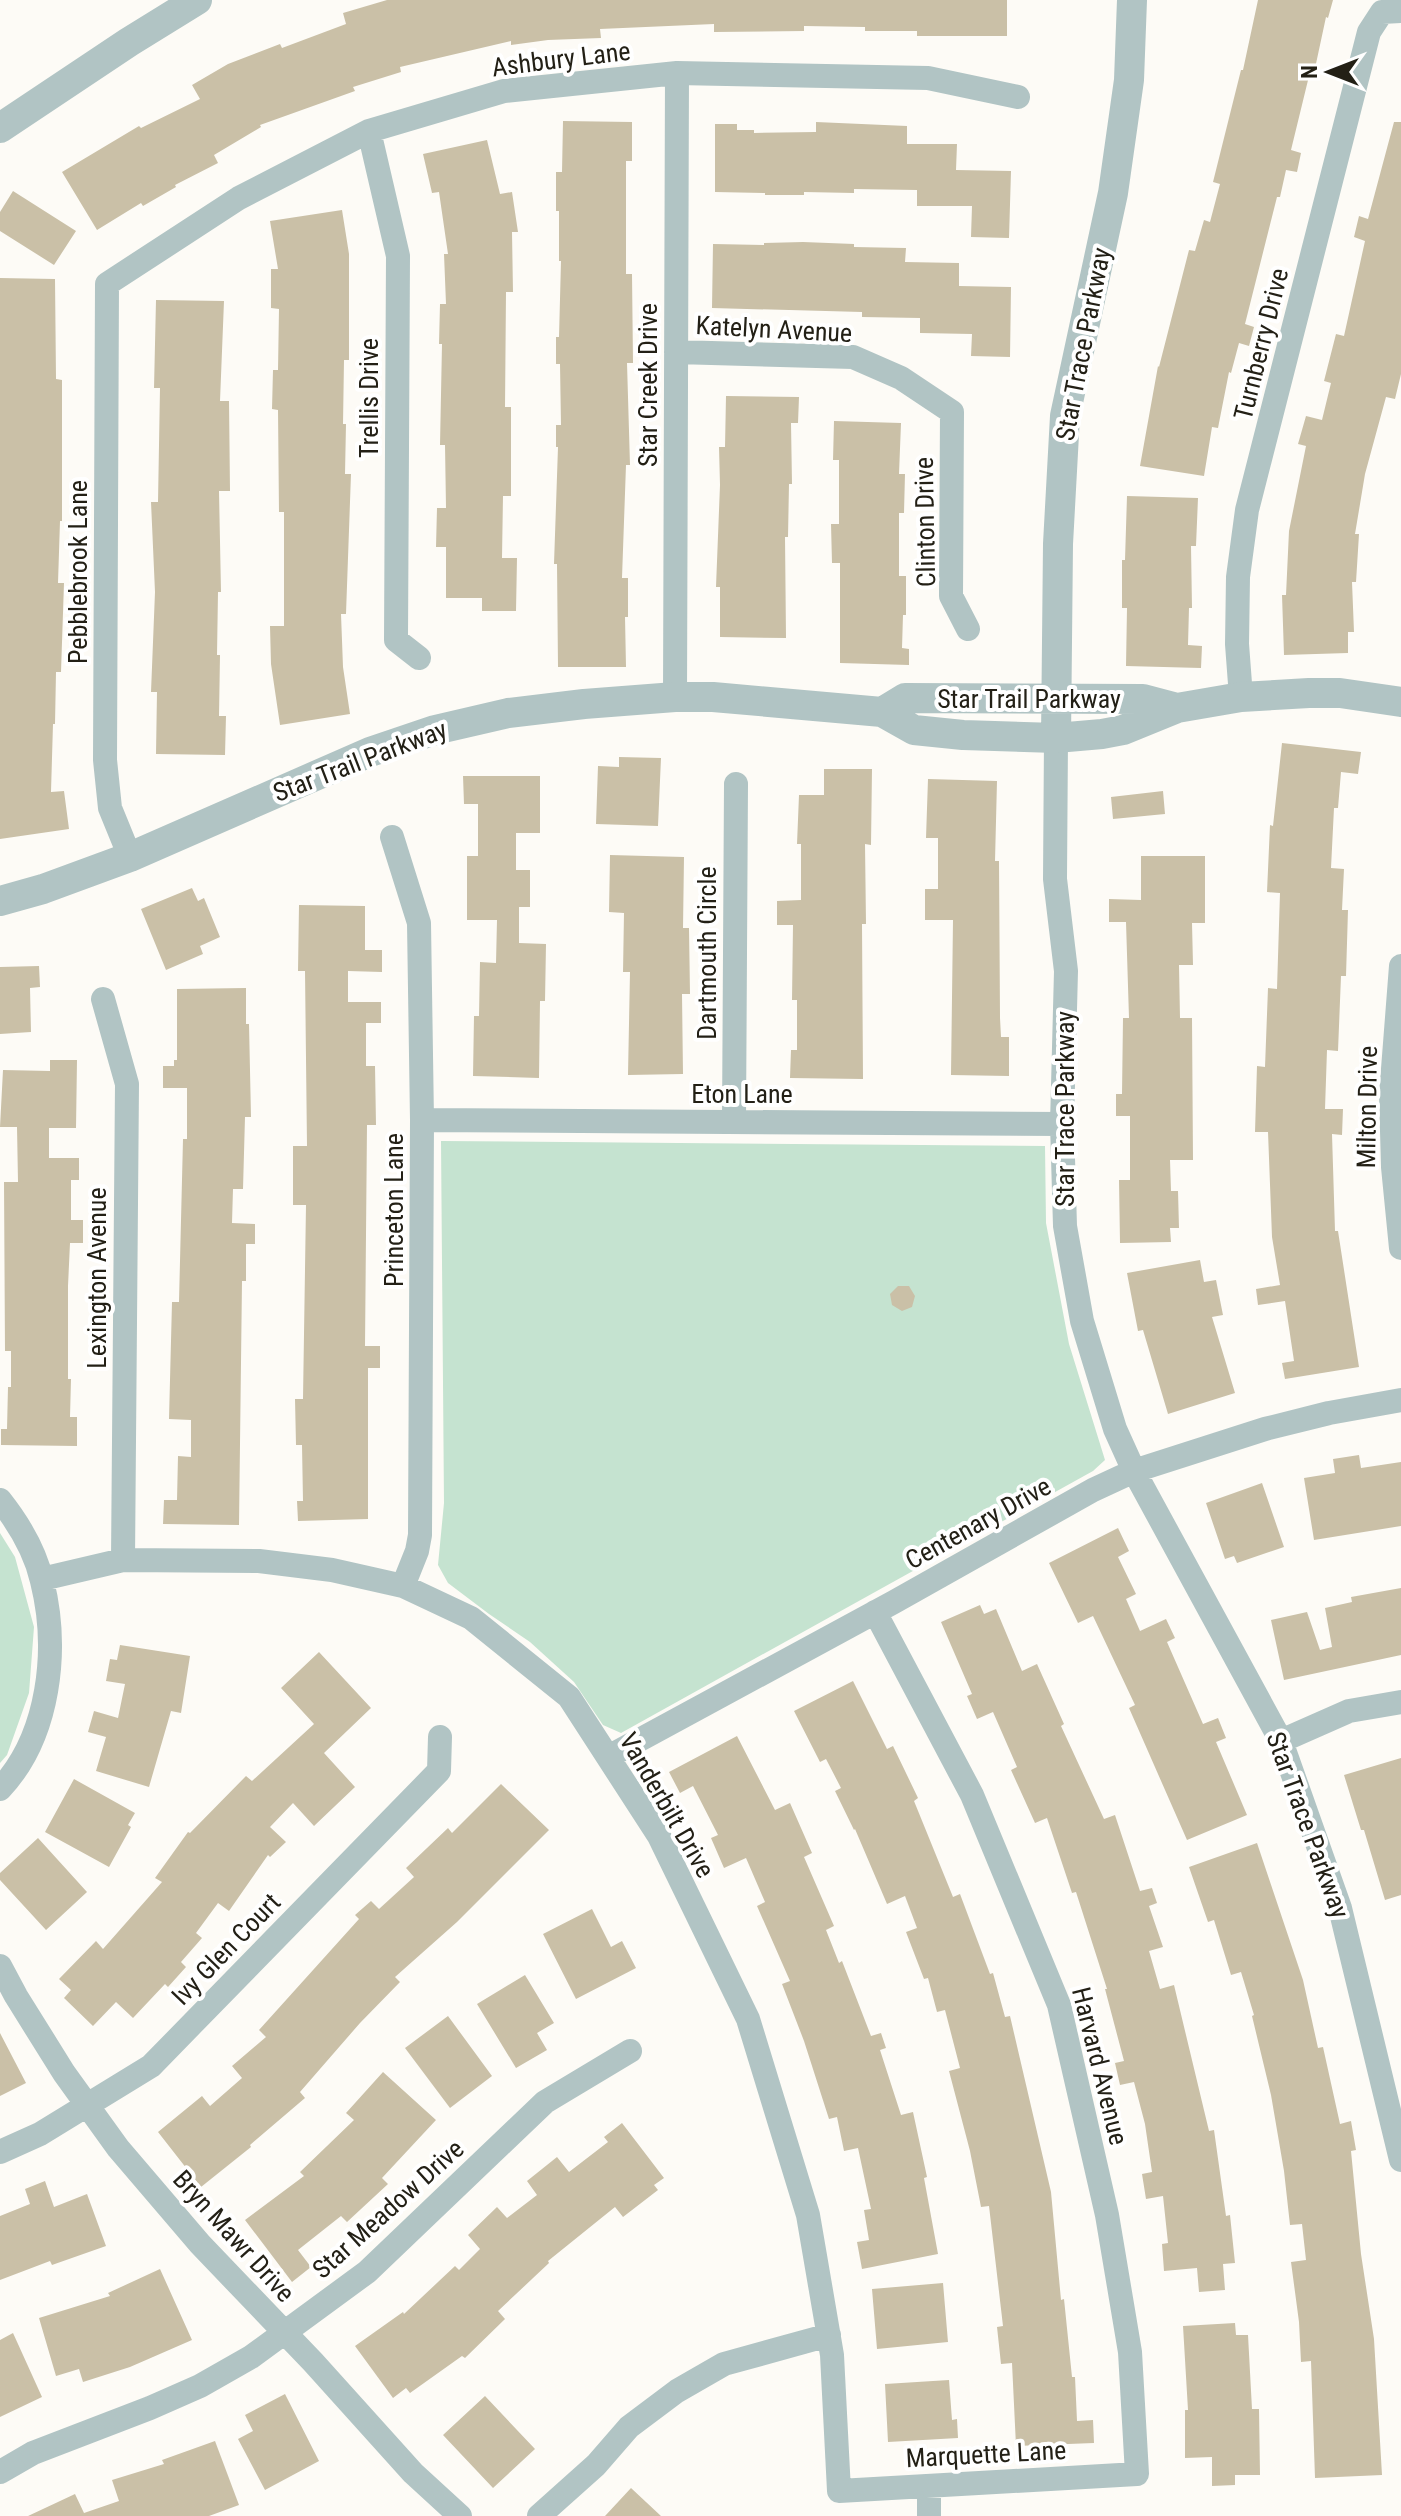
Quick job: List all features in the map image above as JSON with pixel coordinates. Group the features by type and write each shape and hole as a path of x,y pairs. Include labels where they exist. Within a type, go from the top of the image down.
{"street":[{"path":"0,128 197,0"},
{"name":"Star Trace Parkway","path":"1132,0 1129,80 1113,193 1065,416 1058,544 1055,879 1066,971 1062,1124 1065,1226 1082,1321 1115,1429 1134,1471 1281,1741 1340,1908 1401,2160"},
{"name":"Turnberry Drive","path":"1241,697 1237,644 1238,577 1247,510 1369,32 1392,12"},
{"name":"Ashbury Lane","path":"107,284 239,198 369,131 504,91 677,73 928,78 1018,97"},
{"name":"Star Creek Drive","path":"675,697 677,73"},
{"name":"Trellis Drive","path":"369,131 398,256 396,640 419,658"},
{"name":"Pebblebrook Lane","path":"107,284 105,760 110,808 130,857"},
{"name":"Katelyn Avenue","path":"676,352 853,357 901,378 952,412"},
{"name":"Clinton Drive","path":"952,412 951,596 968,629"},
{"name":"Star Trail Parkway","path":"0,901 43,889 130,857 337,765 435,730 520,711 675,697 738,698 882,712 914,730 1056,738 1123,730 1177,708 1241,697 1340,693 1401,702"},
{"name":"Star Trail Parkway","path":"882,712 905,698 1143,699 1177,708"},
{"name":"Dartmouth Circle","path":"734,1122 736,784"},
{"name":"Princeton Lane","path":"392,837 419,923 422,1120 420,1535 403,1586"},
{"name":"Milton Drive","path":"1401,966 1391,1095 1393,1167 1401,1248"},
{"name":"Lexington Avenue","path":"103,999 127,1084 123,1560"},
{"name":"Eton Lane","path":"422,1120 1062,1124"},
{"name":"Centenary Drive","path":"608,1757 1093,1490 1134,1471 1265,1429 1401,1400"},
{"path":"0,1500 30,1545 42,1579 49,1653 38,1724 23,1758 0,1789"},
{"name":"Vanderbilt Drive","path":"42,1579 123,1560 259,1561 332,1570 403,1586 471,1618 569,1697 659,1836 748,2019 808,2215 832,2355 839,2491"},
{"name":"Harvard Avenue","path":"875,1612 972,1795 1059,2005 1110,2230 1130,2352 1137,2474"},
{"path":"1281,1741 1349,1711 1401,1702"},
{"name":"Ivy Glen Court","path":"0,2152 40,2134 151,2066 439,1771 440,1737"},
{"name":"Bryn Mawr Drive","path":"0,1966 16,1996 118,2148 200,2244 413,2473 460,2516"},
{"name":"Star Meadow Drive","path":"0,2472 33,2453 200,2386 251,2357 367,2272 545,2102 630,2051"},
{"path":"539,2516 596,2465 629,2427 677,2391 724,2364 829,2335"},
{"name":"Marquette Lane","path":"839,2491 1137,2474"},
{"path":"929,2486 929,2516"}],"green space":[{"path":"441,1141 1045,1146 1046,1223 1069,1344 1105,1460 1093,1471 621,1733 603,1725 574,1682 530,1642 448,1583 438,1565 444,1503"},
{"path":"0,1533 15,1557 34,1627 29,1693 7,1755 0,1763"}],"building":[{"path":"387,0 1007,0 1007,36 917,36 917,31 804,26 804,31 714,32 714,24 600,29 601,38 511,45 511,41 400,67 401,72 353,87 355,91 260,125 214,155 218,163 97,230 62,172 139,126 141,128 200,99 192,85 228,64 346,24 343,13"},
{"path":"1258,0 1333,0 1326,17 1314,73 1310,72 1291,150 1301,153 1297,172 1286,170 1280,197 1277,197 1245,324 1254,327 1249,346 1239,343 1229,372 1218,428 1212,427 1204,476 1140,466 1158,366 1189,250 1195,251 1204,220 1210,222 1220,184 1213,182"},
{"path":"563,121 632,122 632,161 626,161 626,274 632,274 633,363 627,363 630,465 626,465 622,578 628,578 626,667 558,667 557,564 554,564 556,425 561,425 560,364 556,364 556,337 559,337 561,261 556,172 562,172"},
{"path":"816,122 907,126 907,144 957,144 956,170 1011,171 1009,238 971,237 972,206 917,206 917,190 854,189 854,193 804,192 804,195 715,192 715,124 737,124 737,130 754,130 754,133 816,132"},
{"path":"1394,122 1401,122 1401,374 1395,399 1386,397 1365,474 1355,534 1359,534 1356,582 1352,582 1354,632 1348,632 1348,653 1284,655 1282,595 1286,595 1289,531 1306,446 1298,444 1306,416 1322,420 1331,383 1324,381 1336,334 1344,336 1365,241 1354,237 1359,216 1368,219"},
{"path":"487,140 500,194 512,192 518,232 512,232 513,292 506,292 505,407 511,407 511,496 503,496 502,558 517,558 516,611 482,611 482,598 446,598 446,547 436,547 437,508 446,508 445,445 440,445 442,344 439,344 440,304 446,304 444,254 448,254 439,192 432,193 423,154"},
{"path":"13,191 76,231 54,265 0,231 0,212"},
{"path":"342,210 349,254 349,360 344,360 343,424 346,424 345,474 351,474 346,614 341,614 343,667 350,714 280,725 271,664 270,626 284,626 284,512 279,512 278,410 272,409 273,370 278,370 279,309 271,308 271,269 278,269 270,221"},
{"path":"803,242 906,248 905,262 959,263 959,286 1011,287 1010,357 971,356 972,334 920,333 920,318 862,317 862,312 712,308 713,244"},
{"path":"0,278 55,279 56,379 62,380 62,521 58,583 64,583 61,672 56,672 51,792 64,791 69,829 0,839"},
{"path":"156,300 224,301 220,401 229,401 230,491 219,491 221,592 218,592 217,655 220,655 219,716 226,716 225,755 156,754 157,692 151,692 155,592 151,502 158,502 160,388 154,388"},
{"path":"726,396 799,397 798,423 791,423 792,484 789,484 788,537 785,537 786,638 720,637 720,587 716,587 719,447 725,447"},
{"path":"834,421 901,423 899,474 905,474 904,513 899,513 899,576 906,576 902,648 909,649 909,665 840,663 840,563 832,563 831,524 839,524 839,460 833,460"},
{"path":"1127,496 1198,498 1196,546 1191,546 1192,608 1189,608 1188,645 1202,646 1201,668 1126,666 1127,608 1122,608 1122,560 1125,560"},
{"path":"1282,743 1361,752 1358,774 1341,772 1338,808 1334,808 1331,868 1344,869 1342,910 1348,910 1346,976 1341,976 1338,1051 1327,1050 1325,1109 1343,1109 1342,1135 1332,1134 1335,1231 1338,1231 1359,1367 1285,1379 1282,1363 1294,1361 1285,1301 1258,1305 1256,1289 1280,1285 1272,1237 1268,1132 1255,1132 1257,1066 1265,1067 1268,988 1277,989 1280,893 1267,892 1270,825 1273,826"},
{"path":"619,757 661,758 658,826 596,824 598,766 619,767"},
{"path":"824,769 872,769 871,845 865,844 866,924 862,924 863,1079 790,1078 791,1050 797,1050 797,1000 792,1000 793,925 777,925 777,901 801,900 801,844 797,844 799,795 824,795"},
{"path":"463,776 540,776 540,833 516,833 516,870 530,870 530,907 519,907 519,943 546,944 545,1001 540,1001 539,1078 473,1076 474,1016 479,1016 480,962 496,963 497,920 467,920 467,856 478,856 478,804 464,804"},
{"path":"928,779 997,781 995,861 999,861 1000,1018 1001,1037 1009,1037 1009,1076 951,1075 953,920 925,920 925,889 938,889 938,838 926,838"},
{"path":"1163,791 1165,814 1113,819 1111,797"},
{"path":"610,855 684,857 683,928 689,928 690,994 682,994 683,1074 628,1075 630,972 623,972 624,913 609,912"},
{"path":"1141,856 1205,856 1205,923 1192,923 1193,965 1179,965 1180,1018 1192,1018 1193,1160 1170,1160 1171,1191 1178,1191 1179,1228 1170,1228 1171,1242 1120,1243 1119,1180 1130,1180 1130,1116 1116,1116 1116,1094 1122,1094 1123,1018 1129,1018 1126,922 1109,922 1109,899 1141,900"},
{"path":"192,888 198,901 204,898 220,937 200,946 203,954 166,970 141,909"},
{"path":"299,905 365,906 365,950 382,950 382,972 348,971 348,1002 381,1002 381,1023 366,1023 366,1066 375,1066 376,1125 367,1125 365,1346 380,1346 380,1368 368,1368 368,1519 298,1521 297,1501 303,1501 302,1445 296,1445 295,1399 303,1399 306,1205 293,1205 293,1146 307,1146 305,971 298,971"},
{"path":"39,966 40,987 30,988 31,1032 0,1034 0,967"},
{"path":"246,988 251,1117 245,1117 243,1189 233,1189 232,1223 255,1224 255,1244 246,1244 246,1281 242,1281 239,1525 163,1524 164,1500 177,1500 178,1456 191,1457 191,1420 169,1419 172,1302 179,1302 187,1088 163,1088 163,1066 174,1066 174,1060 177,1060 177,989"},
{"path":"50,1060 77,1060 76,1128 49,1128 49,1158 79,1158 79,1180 71,1180 71,1220 83,1220 83,1243 70,1243 68,1286 70,1417 77,1417 77,1446 1,1445 1,1429 7,1429 8,1387 11,1387 11,1351 5,1351 4,1182 18,1182 17,1127 0,1127 3,1070 50,1071"},
{"path":"1200,1260 1204,1282 1216,1280 1223,1315 1212,1317 1235,1393 1168,1414 1143,1330 1138,1331 1127,1273"},
{"path":"898,1286 909,1286 915,1296 912,1307 902,1311 892,1305 890,1294"},
{"path":"1359,1455 1361,1468 1401,1462 1401,1526 1314,1540 1304,1478 1335,1473 1333,1459"},
{"path":"1262,1483 1284,1547 1237,1563 1234,1556 1225,1559 1206,1503"},
{"path":"1118,1528 1129,1551 1118,1557 1136,1594 1126,1599 1140,1631 1166,1619 1175,1638 1167,1642 1203,1724 1218,1718 1226,1738 1216,1742 1247,1815 1187,1840 1129,1708 1135,1705 1093,1616 1078,1623 1049,1563"},
{"path":"1401,1588 1401,1655 1284,1680 1271,1620 1307,1612 1320,1650 1332,1647 1325,1608 1352,1602 1351,1597"},
{"path":"980,1605 984,1614 996,1609 1022,1671 1037,1664 1064,1724 1061,1726 1104,1819 1115,1815 1140,1891 1152,1888 1157,1903 1149,1906 1163,1947 1149,1951 1160,1989 1174,1985 1209,2131 1214,2130 1226,2216 1230,2215 1235,2263 1223,2264 1225,2290 1199,2292 1197,2268 1164,2271 1162,2244 1168,2243 1163,2196 1146,2199 1142,2174 1152,2172 1145,2124 1134,2082 1120,2085 1115,2063 1124,2061 1107,1989 1076,1892 1072,1893 1047,1818 1035,1823 1011,1770 1017,1767 993,1712 977,1719 967,1696 972,1694 941,1622"},
{"path":"120,1645 190,1656 181,1713 171,1711 149,1787 96,1771 106,1737 88,1732 94,1711 118,1718 125,1684 106,1681 110,1659 117,1660"},
{"path":"319,1652 371,1708 324,1753 355,1787 314,1826 293,1803 270,1827 286,1842 270,1857 268,1855 229,1911 218,1903 196,1933 202,1938 181,1962 186,1967 133,2018 116,2002 93,2026 64,1998 71,1990 59,1979 96,1941 103,1949 162,1882 155,1878 188,1832 246,1776 252,1781 314,1724 281,1688"},
{"path":"853,1681 887,1749 893,1746 918,1798 914,1801 953,1897 960,1894 990,1974 993,1973 1005,2017 1010,2016 1051,2192 1061,2300 1064,2299 1072,2377 1075,2377 1077,2421 1093,2420 1094,2443 1016,2446 1012,2363 1001,2364 997,2327 1003,2326 989,2206 981,2207 949,2071 960,2068 945,2010 937,2012 928,1978 924,1979 906,1932 917,1928 905,1896 887,1904 835,1791 841,1788 826,1759 820,1762 794,1711"},
{"path":"737,1736 775,1810 790,1803 812,1853 804,1857 834,1926 826,1930 839,1963 842,1961 871,2036 881,2033 886,2048 880,2050 901,2115 913,2112 927,2177 924,2178 938,2254 862,2269 857,2242 869,2240 864,2210 871,2209 858,2148 844,2151 837,2117 829,2119 782,1984 790,1981 757,1906 765,1902 746,1858 724,1868 711,1838 718,1835 693,1786 680,1793 669,1772"},
{"path":"1401,1758 1401,1895 1385,1900 1344,1775"},
{"path":"74,1779 135,1813 128,1825 131,1827 109,1867 45,1832"},
{"path":"501,1784 549,1830 457,1922 395,1977 400,1982 300,2092 305,2098 201,2187 158,2132 202,2096 210,2106 242,2078 232,2066 266,2037 259,2030 359,1919 355,1915 371,1901 379,1909 414,1877 406,1868 448,1828 452,1833"},
{"path":"38,1838 87,1892 46,1930 0,1880 0,1873"},
{"path":"1257,1843 1303,1980 1318,2048 1323,2047 1340,2124 1351,2121 1356,2150 1351,2151 1361,2254 1374,2339 1382,2475 1315,2478 1311,2361 1301,2362 1291,2262 1306,2260 1302,2224 1290,2225 1271,2095 1254,2015 1241,1972 1231,1975 1214,1920 1208,1922 1189,1867"},
{"path":"592,1909 611,1947 622,1941 636,1968 576,1999 543,1934"},
{"path":"525,1975 554,2023 537,2033 547,2050 516,2068 477,2004"},
{"path":"448,2016 492,2076 450,2108 405,2048"},
{"path":"0,2033 26,2083 0,2096"},
{"path":"383,2072 436,2120 382,2178 388,2184 347,2222 341,2216 298,2250 311,2267 292,2282 245,2220 304,2176 300,2172 354,2120 346,2113"},
{"path":"622,2123 664,2178 654,2185 658,2190 623,2217 615,2207 548,2261 498,2311 505,2319 465,2358 462,2356 410,2393 406,2388 393,2398 355,2346 404,2314 455,2266 459,2270 480,2249 468,2235 497,2207 507,2218 537,2195 527,2181 557,2157 569,2172 608,2142 604,2137"},
{"path":"45,2181 54,2207 87,2194 106,2246 52,2265 50,2261 0,2280 0,2216 30,2204 25,2189"},
{"path":"160,2269 192,2340 130,2367 83,2382 79,2369 56,2376 39,2318 110,2296 108,2293"},
{"path":"943,2283 948,2342 877,2349 872,2289"},
{"path":"1235,2323 1236,2335 1248,2335 1252,2409 1259,2409 1260,2475 1235,2475 1235,2485 1212,2486 1212,2457 1185,2458 1185,2410 1188,2410 1183,2326"},
{"path":"13,2333 42,2397 0,2417 0,2340"},
{"path":"949,2380 952,2420 957,2419 958,2438 888,2442 885,2384"},
{"path":"285,2394 319,2461 265,2490 238,2439 253,2431 245,2415"},
{"path":"485,2396 535,2449 493,2488 443,2435"},
{"path":"215,2441 239,2505 209,2516 28,2516 75,2494 84,2513 119,2501 112,2480 164,2464 162,2460"},
{"path":"631,2488 661,2516 605,2516"}]}
